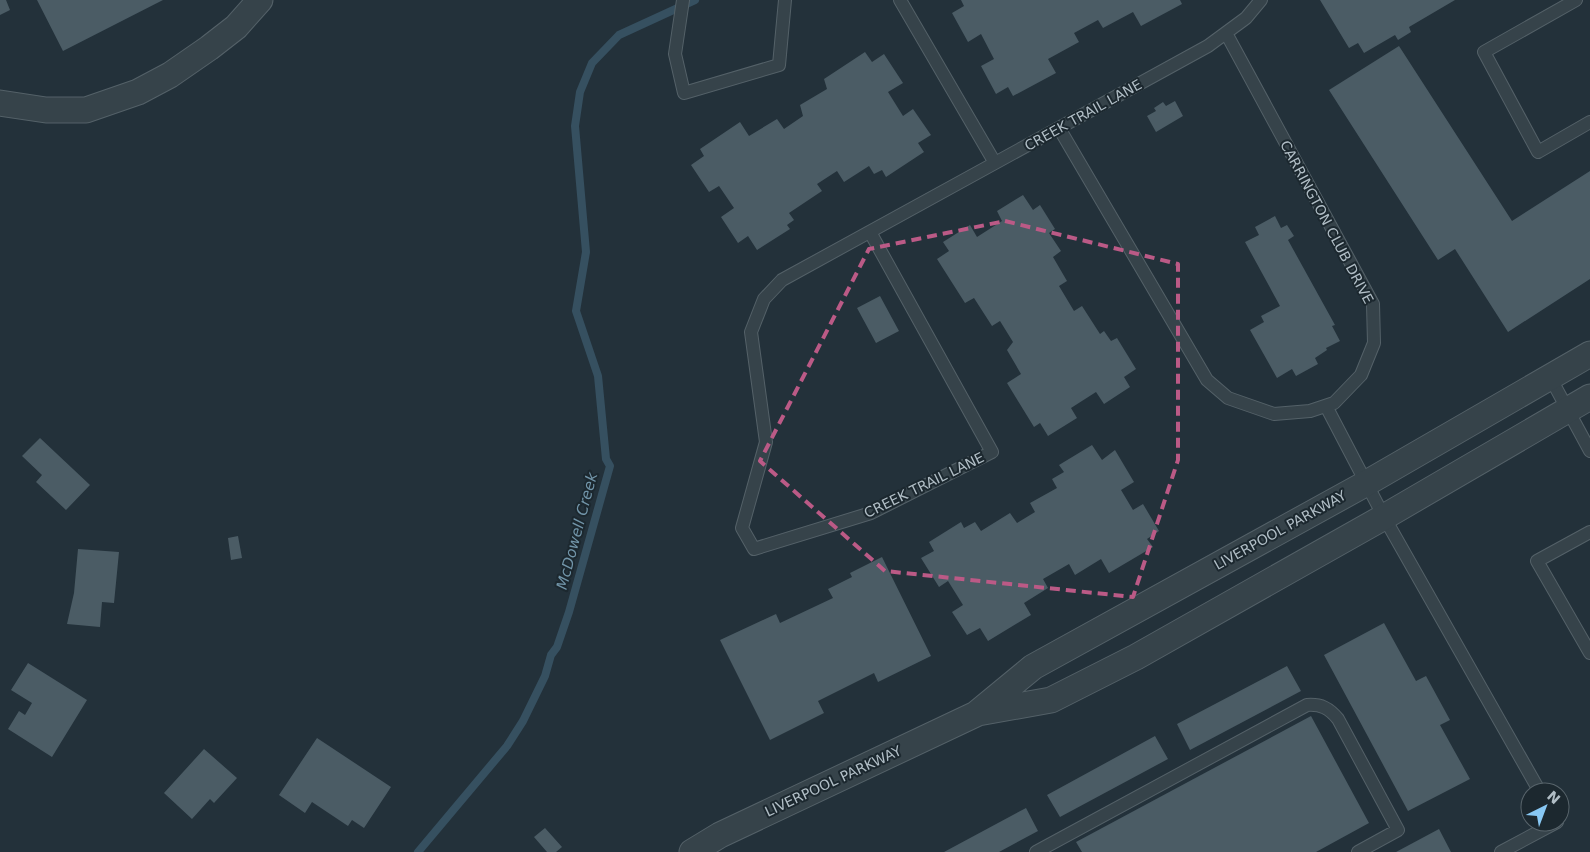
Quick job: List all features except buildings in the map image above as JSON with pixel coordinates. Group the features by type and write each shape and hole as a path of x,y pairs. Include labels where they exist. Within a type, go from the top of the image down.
{"street":[{"path":"0,103 46,110 86,110 138,92 170,76 209,48 236,27 260,0"},
{"name":"LIVERPOOL PARKWAY","path":"692,852 720,835 976,714 1033,667 1365,484 1590,354"},
{"name":"LIVERPOOL PARKWAY","path":"976,714 1051,700 1136,657 1384,517 1590,397"}],"lane":[{"path":"683,0 675,54 684,93 778,65 785,0"},
{"path":"900,0 995,163"},
{"name":"CREEK TRAIL LANE","path":"870,232 992,452 872,512 754,549 742,528 766,442 751,332 764,299 782,280 1208,46 1246,18 1261,0"},
{"path":"1576,0 1484,52 1538,152 1590,122"},
{"name":"CARRINGTON CLUB DRIVE","path":"1059,128 1207,380 1228,398 1274,414 1310,411 1334,403 1361,375 1374,343 1373,304 1226,33"},
{"path":"1550,377 1590,451"},
{"path":"1326,406 1365,484 1534,782"},
{"path":"1590,532 1537,561 1590,653"},
{"path":"1036,852 1307,706 1318,704 1330,710 1338,719 1398,830 1358,852"},
{"path":"1501,852 1538,832"}],"highlighted area":[{"path":"1005,221 1178,264 1178,460 1133,597 885,571 760,461 869,249"}],"waterway":[{"name":"McDowell Creek","path":"418,852 507,746 523,721 545,676 551,655 557,647 569,612 610,466 606,459 598,376 576,311 586,252 575,126 580,92 592,63 619,35 695,0"}]}
